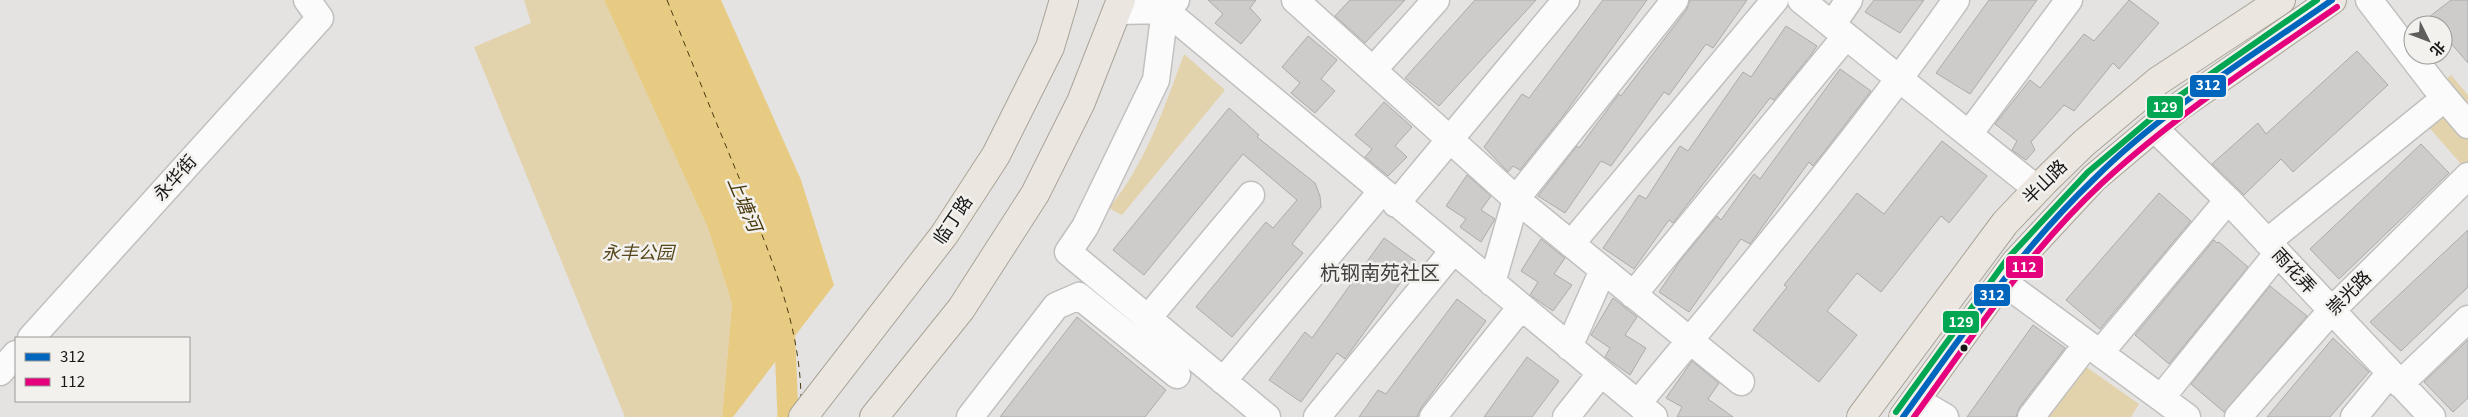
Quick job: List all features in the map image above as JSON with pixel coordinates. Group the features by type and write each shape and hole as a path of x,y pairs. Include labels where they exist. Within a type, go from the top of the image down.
{"main road":[{"name":"临丁路","path":"803,417 944,235 996,155 1050,47 1064,0"},
{"name":"半山路","path":"1861,417 2005,223 2084,143 2158,81 2281,0"},
{"name":"半山路","path":"1910,408 2014,263 2094,178 2178,108 2332,0"},
{"path":"874,417 961,309 1035,194 1081,102 1120,6"}],"street":[{"path":"1373,70 1436,0"},
{"path":"1223,381 1389,198 1450,139 1566,0"},
{"path":"1492,283 1516,199 1675,0"},
{"path":"1571,244 1775,0"},
{"path":"1801,0 2038,189"},
{"path":"1632,295 1839,30 1849,0"},
{"path":"1120,6 1171,5 1389,198 1646,410 1689,341 1900,80 1956,0"},
{"path":"1969,134 2069,0"},
{"path":"2369,0 2468,125"},
{"path":"1304,3 1373,70 1516,199 1740,382"},
{"path":"1171,5 1156,80 1086,226 1068,252 1267,417"},
{"name":"永华街","path":"32,337 314,9"},
{"path":"2161,398 2272,248 2445,98"},
{"name":"雨花弄","path":"2154,128 2228,200 2330,311 2432,417"},
{"name":"崇光路","path":"2238,417 2330,311 2468,176"},
{"path":"1148,318 1251,195"},
{"path":"2031,417 2228,200"},
{"path":"1317,417 1453,251"},
{"path":"1569,346 1603,270"},
{"path":"970,417 1056,306 1079,296 1094,274"},
{"path":"2002,281 2187,417"},
{"path":"1079,296 1178,375"},
{"path":"1433,417 1521,307"},
{"path":"2354,417 2395,378 2468,319"},
{"path":"0,372 15,355"},
{"path":"1566,417 1601,373"},
{"path":"1910,408 1945,417"}],"green space":[{"name":"永丰公园","path":"524,0 604,0 708,228 732,304 722,417 625,417 474,47 531,23"},
{"path":"1184,54 1225,90 1122,215 1109,208 1134,173 1144,154"},
{"path":"2451,75 2468,95 2468,172 2412,108"},
{"path":"2082,364 2139,404 2131,417 2045,417"}],"water":[{"path":"604,0 721,0 801,180 834,285 733,417 722,417 732,304 708,228"}],"building":[{"path":"1208,0 1256,0 1250,8 1261,20 1241,44 1215,23 1223,14"},
{"path":"1350,0 1405,0 1365,43 1335,16"},
{"path":"1475,0 1536,0 1439,106 1405,78"},
{"path":"1603,0 1647,0 1563,116 1520,170 1513,166 1508,172 1484,147 1522,94 1529,98"},
{"path":"1690,0 1747,0 1713,48 1706,44 1669,95 1664,92 1611,166 1601,161 1565,213 1538,196 1577,146 1579,148 1619,94 1621,96 1687,9"},
{"path":"1874,0 1924,0 1900,33 1865,12"},
{"path":"1989,0 2037,0 1970,94 1936,73"},
{"path":"2129,0 2159,23 2119,69 2113,63 2074,111 2064,105 2031,142 2035,150 2026,160 2012,150 2017,141 1995,124 2030,80 2040,88 2084,34 2094,41"},
{"path":"2451,0 2468,0 2468,63 2453,46 2453,15 2432,15"},
{"path":"1786,26 1817,46 1774,100 1770,98 1673,223 1669,220 1634,269 1603,248 1639,195 1646,199 1680,146 1688,151 1743,72 1751,77"},
{"path":"1308,36 1337,60 1321,79 1335,91 1315,113 1291,93 1300,83 1282,67"},
{"path":"2357,51 2388,85 2293,172 2281,159 2244,195 2212,164 2258,123 2266,134"},
{"path":"1840,69 1871,91 1813,166 1809,162 1750,244 1741,239 1689,312 1659,292 1680,261 1717,216 1721,220 1754,174 1760,179"},
{"path":"1384,102 1412,127 1395,146 1407,157 1388,176 1365,157 1372,149 1355,135"},
{"path":"1229,108 1259,135 1257,137 1315,183 1320,196 1321,207 1292,244 1303,253 1232,337 1196,307 1266,222 1273,228 1297,200 1243,154 1144,275 1113,250"},
{"path":"1942,141 1987,176 1949,223 1941,216 1881,292 1857,273 1827,311 1857,335 1819,382 1753,330 1787,287 1784,285 1857,193 1884,214"},
{"path":"2421,144 2449,173 2339,279 2310,249"},
{"path":"1467,175 1491,196 1481,210 1495,219 1481,242 1460,227 1466,219 1446,206"},
{"path":"2159,193 2191,221 2100,329 2066,300"},
{"path":"2468,230 2468,287 2401,351 2370,322"},
{"path":"1384,238 1416,261 1345,359 1337,353 1301,402 1269,380 1305,332 1312,338"},
{"path":"1541,239 1565,258 1554,274 1572,285 1553,311 1530,295 1538,282 1521,271"},
{"path":"2214,240 2217,243 2219,242 2248,267 2169,364 2135,335"},
{"path":"2270,286 2307,316 2224,412 2191,384"},
{"path":"1613,298 1637,317 1625,335 1646,348 1630,375 1605,357 1610,348 1591,335"},
{"path":"1457,299 1486,321 1421,408 1417,417 1359,417 1378,390 1386,394"},
{"path":"1077,317 1166,390 1145,417 1000,417"},
{"path":"2033,325 2065,348 2019,408 2016,417 1967,417"},
{"path":"2333,338 2369,372 2330,417 2267,417"},
{"path":"2468,340 2468,398 2453,412 2424,382"},
{"path":"1527,357 1559,381 1532,417 1484,417"},
{"path":"1692,361 1719,383 1708,399 1733,417 1677,417 1682,407 1666,398"}],"waterway":[{"name":"上塘河","path":"784,320 788,417"}],"ferry route":[{"path":"667,0 781,286 795,341 801,398"}],"transit line":[{"name":"129","path":"1896,412 2008,258 2088,172 2172,101 2317,0"},
{"name":"312","path":"1903,417 1970,324 2041,234 2094,179 2149,130 2179,107 2332,0"},
{"name":"112","path":"1914,417 2002,296 2074,210 2128,159 2186,113 2337,7"}],"district":[{"name":"杭钢南苑社区","path":"1380,273"}]}
